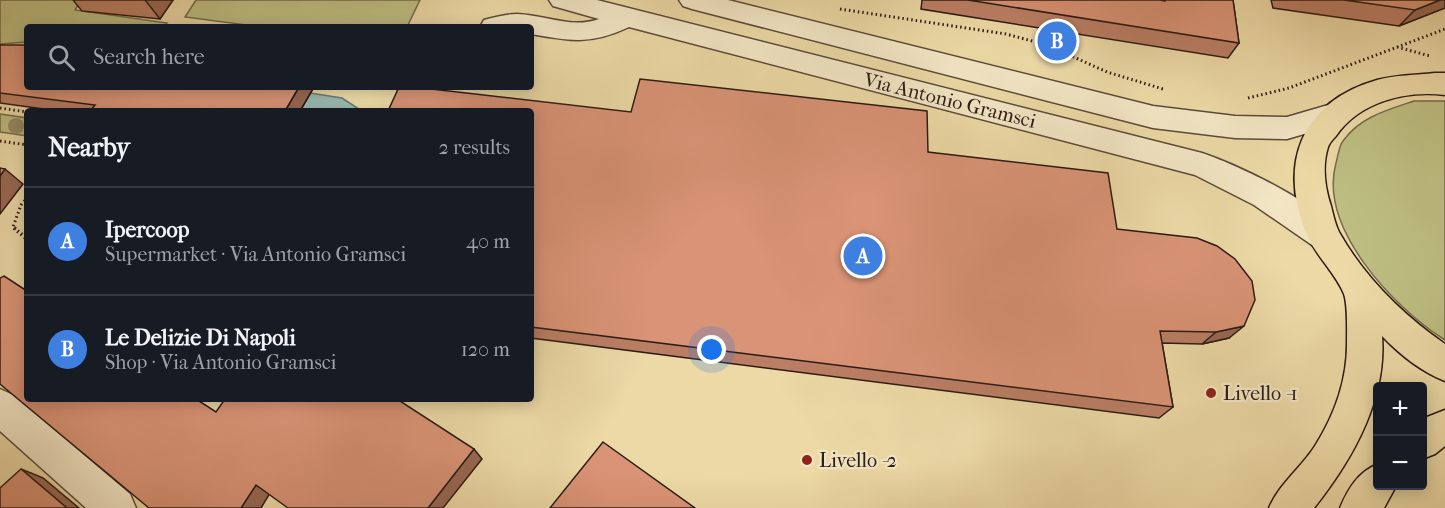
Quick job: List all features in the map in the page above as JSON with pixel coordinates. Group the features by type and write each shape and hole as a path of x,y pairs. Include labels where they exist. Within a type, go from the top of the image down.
{"main road":[{"path":"1440,59 1380,90 1355,100 1335,114 1313,145 1308,186 1323,235 1361,292 1404,335 1445,364"},
{"path":"1380,90 1435,83 1445,84"},
{"path":"1289,508 1328,460 1360,394 1365,345 1361,292"},
{"path":"1427,437 1445,428"},
{"path":"1360,508 1373,489"}],"street":[{"name":"Via Antonio Gramsci","path":"562,0 1202,165 1241,181 1285,205 1323,235"},
{"name":"Via Antonio Gramsci","path":"692,0 1153,117 1235,128 1287,128 1335,114"},
{"path":"534,27 575,33 599,30 626,17"},
{"path":"0,407 116,508"}],"path":[{"path":"838,9 1006,34 1047,45 1107,72 1168,90"},
{"path":"1239,98 1289,88 1445,29"},
{"path":"1396,47 1440,59"},
{"path":"0,108 24,112"},
{"path":"0,141 24,145"},
{"path":"24,202 13,227 24,237"}],"green space":[{"path":"0,0 81,0 75,10 167,23 24,24 24,42 0,44"},
{"path":"196,0 420,0 408,24 239,24 185,17"},
{"path":"1414,101 1445,101 1445,340 1404,308 1365,264 1349,239 1338,214 1333,188 1340,148 1350,133 1375,115"},
{"path":"0,114 24,118 24,136 0,132"}],"water":[{"path":"310,93 342,98 357,108 302,108"}],"building":[{"path":"968,0 1233,0 1239,43"},
{"path":"1344,0 1440,0 1415,10"},
{"path":"0,45 24,45 24,90 297,90 287,108 92,108 95,105 0,93"},
{"path":"640,79 927,111 928,152 1108,173 1117,229 1197,238 1217,246 1235,259 1252,281 1255,300 1244,326 1216,332 1160,331 1173,407 534,327 534,108 389,108 398,90 440,90 631,112"},
{"path":"4,276 24,289 24,402 201,402 216,412 223,402 402,402 474,449 428,508 288,508 256,485 241,508 149,508 0,384 0,278"},
{"path":"603,442 695,508 550,508"},
{"path":"21,469 67,508 0,508 0,488"}],"place":[{"name":"Le Delizie Di Napoli","path":"1057,41"},
{"name":"Ipercoop","path":"863,256"},
{"name":"Livello -1","path":"1211,393"},
{"name":"Livello -2","path":"807,460"}]}
